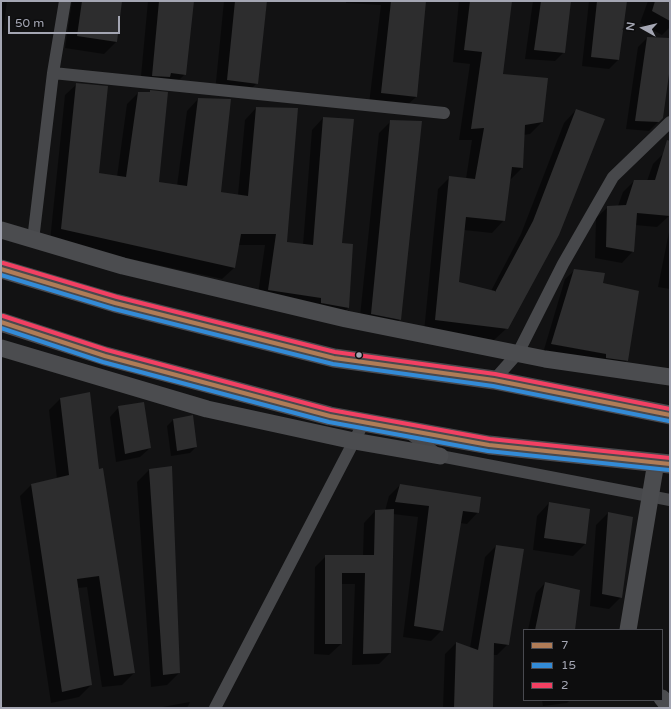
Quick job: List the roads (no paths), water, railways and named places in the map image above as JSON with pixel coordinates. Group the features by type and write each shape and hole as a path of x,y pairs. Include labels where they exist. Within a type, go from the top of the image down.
{"main road":[{"path":"1,269 115,303 334,358 494,380 670,415"},
{"path":"1,322 113,358 330,416 489,445 663,463"}],"street":[{"path":"33,240 54,73 65,1"},
{"path":"54,73 444,113"},
{"path":"494,380 518,353 563,264 613,177 670,122"},
{"path":"1,230 123,266 346,319 545,358 670,378"},
{"path":"1,348 207,409 354,441 670,500"},
{"path":"215,708 364,422"},
{"path":"403,429 440,456"},
{"path":"628,629 650,496 663,463"},
{"path":"663,699 670,708"}]}
